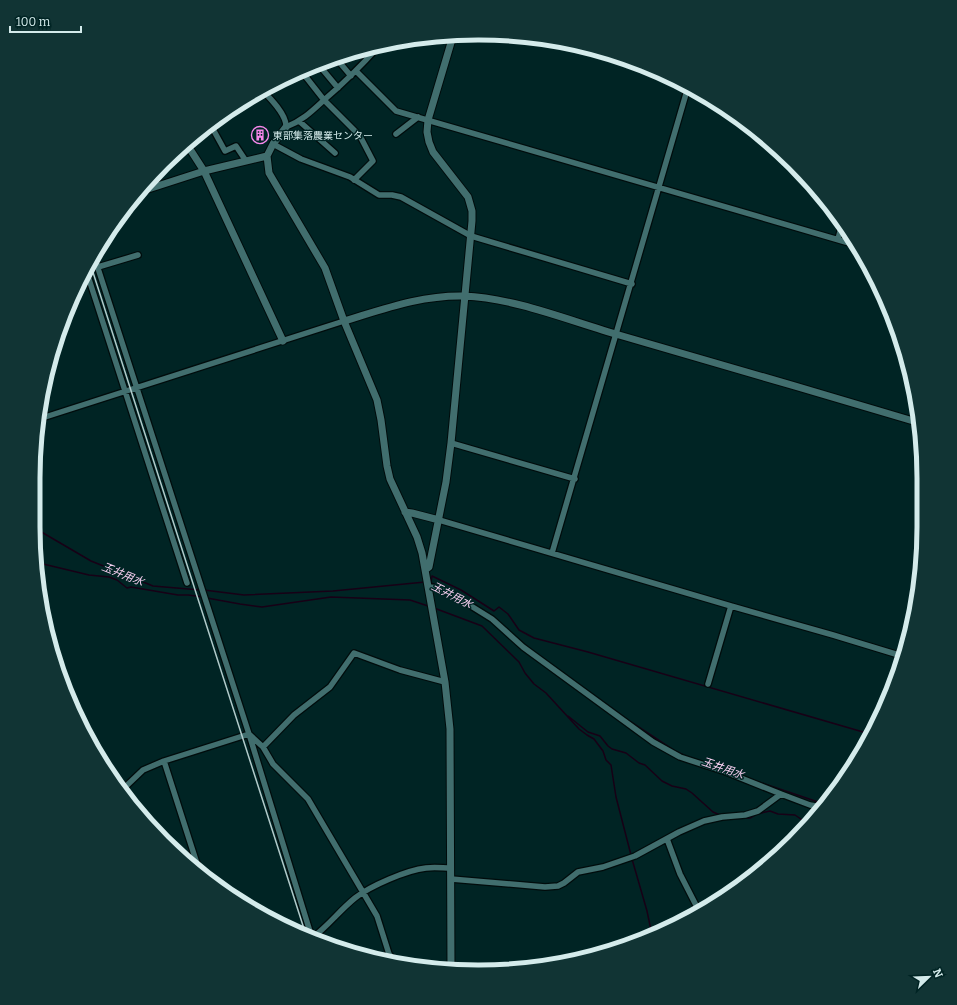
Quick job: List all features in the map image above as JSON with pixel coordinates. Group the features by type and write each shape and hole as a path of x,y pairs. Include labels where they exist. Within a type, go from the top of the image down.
{"street":[{"path":"426,569 429,567 446,482 472,221 471,204 465,191 433,152 428,142 428,120 452,41"},
{"path":"373,53 356,72 324,100 299,121 286,127 273,144 267,156 269,173 325,268 344,321 377,400 390,479 417,537 426,569 445,682 450,729 452,964"},
{"path":"340,63 351,76"},
{"path":"322,69 338,88"},
{"path":"356,72 396,111 847,242"},
{"path":"305,76 324,100 360,136 373,161 354,180"},
{"path":"552,553 632,284 686,93"},
{"path":"267,95 273,100 286,121 286,127"},
{"path":"396,134 418,117"},
{"path":"299,121 335,153"},
{"path":"213,130 225,151 236,146 241,151 246,161"},
{"path":"273,144 300,159 354,180 379,195 401,197 471,236 632,284"},
{"path":"190,149 204,171 283,341"},
{"path":"149,189 204,171 267,156"},
{"path":"838,239 840,231"},
{"path":"98,267 138,255"},
{"path":"97,263 205,602 249,734 310,932"},
{"path":"89,278 124,392 187,583"},
{"path":"45,417 402,303 441,297 465,296 503,300 616,335 913,421"},
{"path":"451,443 575,479"},
{"path":"405,512 439,520 898,655"},
{"path":"428,584 454,596 492,619 523,647 653,742 680,757 726,772 781,794 816,806"},
{"path":"708,684 731,606"},
{"path":"263,747 294,715 330,687 354,652 400,670 445,682"},
{"path":"249,734 263,747 273,764 308,798 377,916 392,957"},
{"path":"126,786 143,770 164,761 249,734"},
{"path":"164,761 197,862"},
{"path":"451,879 545,887 558,886 578,872 603,867 635,856 704,821 720,817 745,815 758,811 781,794"},
{"path":"667,839 680,874 697,907"},
{"path":"317,934 346,905 363,892 412,871 427,868 451,868"}],"waterway":[{"name":"玉井用水","path":"40,531 91,561 153,586 200,590"},
{"path":"42,564 89,575 109,577 117,580 127,588 131,587 178,595 203,597"},
{"path":"431,582 432,576 461,590 494,611 499,607 508,614 519,630 534,638 588,652 865,733"},
{"name":"玉井用水","path":"204,590 244,595 333,591 425,582"},
{"name":"玉井用水","path":"429,582 438,586"},
{"path":"207,598 262,607 331,597 410,600 428,606"},
{"path":"434,608 482,626 519,662 525,673 534,684 546,693 579,729 594,739 603,751 606,760 611,765 616,797 631,855"},
{"name":"玉井用水","path":"501,624 529,648 631,722 675,751 688,757"},
{"path":"568,716 588,732 600,736 612,749 626,753 639,763 645,765 662,781 672,786 686,789 713,812 720,815"},
{"name":"玉井用水","path":"756,781 819,802"},
{"path":"726,819 750,818 757,814 770,811 778,814 795,815 804,821"},
{"path":"632,859 651,930"}],"railway":[{"path":"93,271 304,929"}],"place":[{"name":"東部集落農業センター","path":"260,135"}]}
